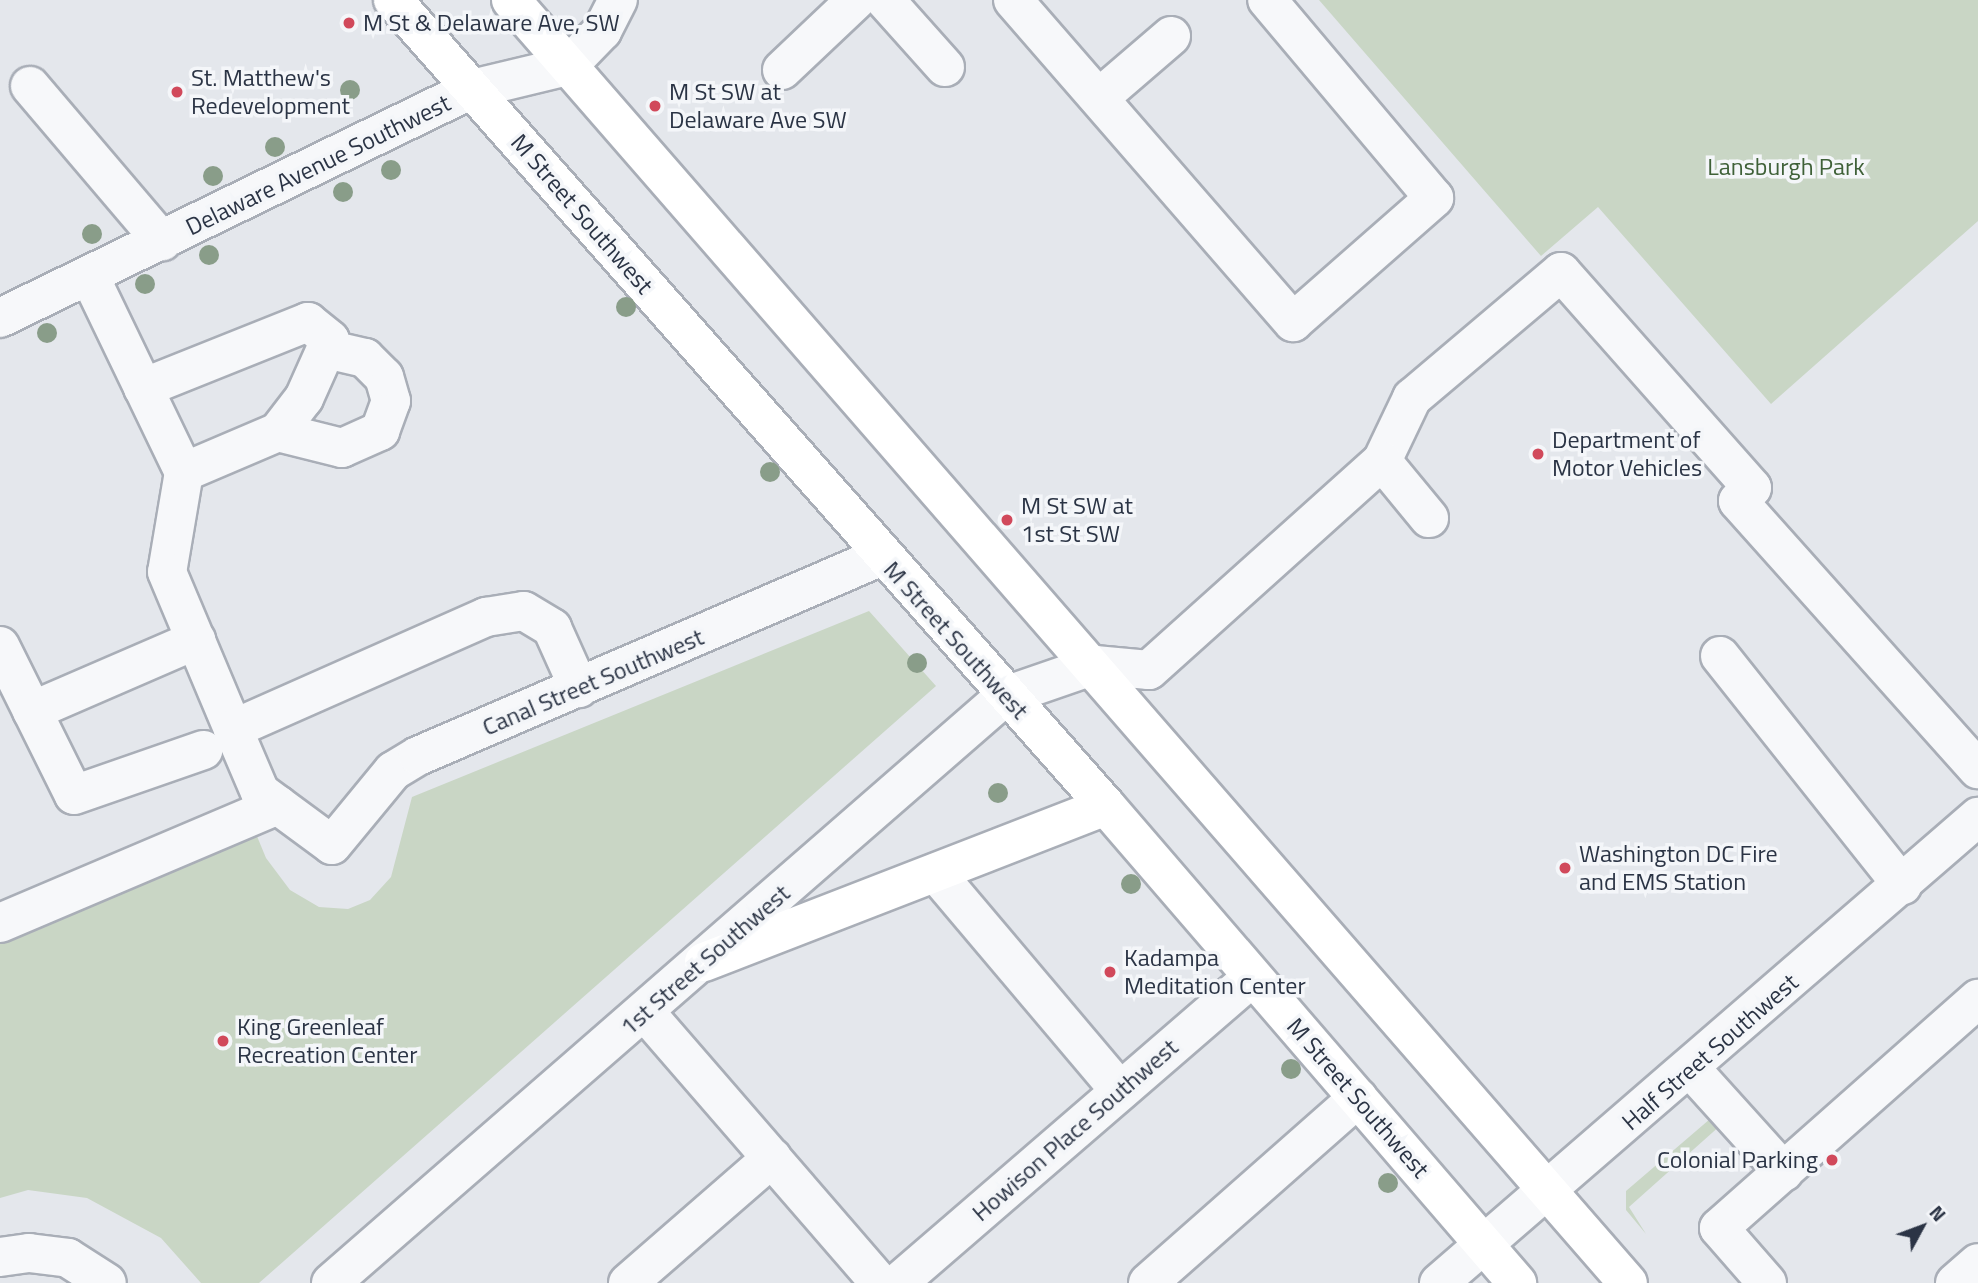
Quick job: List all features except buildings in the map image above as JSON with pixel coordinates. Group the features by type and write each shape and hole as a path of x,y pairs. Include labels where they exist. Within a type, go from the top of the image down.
{"main road":[{"name":"M Street Southwest","path":"393,0 882,556 1106,806 1517,1283"},
{"path":"511,0 1095,665 1628,1283"},
{"path":"704,962 1106,806"}],"street":[{"path":"568,66 601,30 618,0"},
{"path":"782,70 856,0"},
{"path":"885,0 945,67"},
{"path":"1013,0 1293,322 1434,198 1267,0"},
{"path":"1099,98 1171,36"},
{"name":"Delaware Avenue Southwest","path":"0,318 472,89 568,66"},
{"path":"30,86 162,241"},
{"path":"1095,665 1149,670 1382,461 1412,398 1561,272 1752,488 1738,501 1978,769"},
{"path":"89,275 184,472 167,572 196,639 218,740 260,792 278,805"},
{"path":"144,388 308,323 326,332 326,349 304,398 278,432 184,472"},
{"path":"278,432 342,448 380,431 391,401 384,377 365,358 326,349"},
{"path":"1382,461 1429,518"},
{"name":"Canal Street Southwest","path":"278,805 332,845 393,771 882,556"},
{"path":"0,646 74,795 131,780 486,617 524,611 552,628 579,688"},
{"path":"32,711 196,639"},
{"path":"1720,656 1902,885"},
{"name":"1st Street Southwest","path":"331,1283 704,962 1005,695 1095,665"},
{"path":"0,923 278,805"},
{"name":"Half Street Southwest","path":"1439,1283 1978,817"},
{"path":"936,873 1120,1091"},
{"name":"Howison Place Southwest","path":"898,1283 1252,977"},
{"path":"1767,1283 1719,1228 1978,999"},
{"path":"645,1012 880,1283"},
{"path":"1690,1068 1784,1172"},
{"path":"1148,1283 1358,1098"},
{"path":"628,1283 772,1158"},
{"path":"3,1256 68,1258 107,1283"},
{"path":"1955,1283 1978,1263"}],"green space":[{"name":"Lansburgh Park","path":"1319,0 1978,0 1978,221 1771,404 1598,207 1541,256"},
{"path":"869,611 936,686 259,1283 201,1283 161,1238 87,1198 28,1190 0,1198 0,905 244,805 266,858 290,890 319,907 348,909 370,900 391,877 412,797"},
{"path":"1710,1119 1722,1124 1629,1207 1646,1234 1626,1210 1626,1191"}],"place":[{"name":"M St & Delaware Ave, SW","path":"349,23"},
{"name":"St. Matthew's Redevelopment","path":"177,92"},
{"name":"M St SW at Delaware Ave SW","path":"655,106"},
{"name":"Department of Motor Vehicles","path":"1538,454"},
{"name":"M St SW at 1st St SW","path":"1007,520"},
{"name":"Washington DC Fire and EMS Station","path":"1565,868"},
{"name":"Kadampa Meditation Center","path":"1110,972"},
{"name":"King Greenleaf Recreation Center","path":"223,1041"},
{"name":"Colonial Parking","path":"1832,1160"}]}
